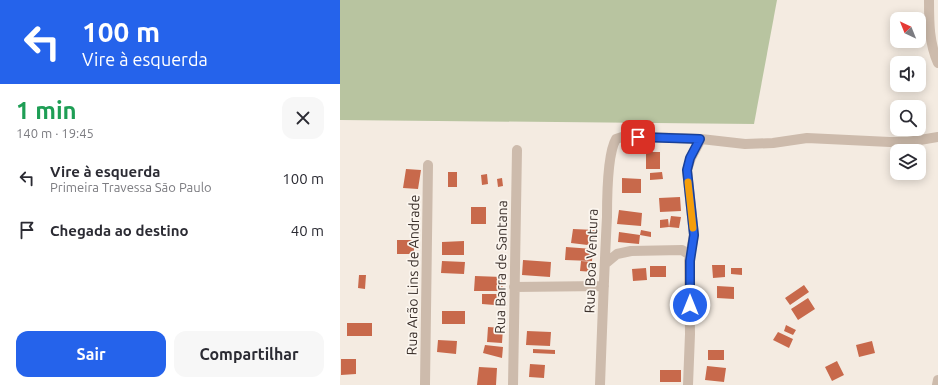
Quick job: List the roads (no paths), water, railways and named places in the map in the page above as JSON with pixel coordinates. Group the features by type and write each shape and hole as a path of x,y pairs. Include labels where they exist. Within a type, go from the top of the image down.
{"street":[{"path":"929,0 929,23 932,50 938,63"},
{"path":"929,23 938,15"},
{"name":"Rua Boa Ventura","path":"600,385 604,264 610,156 612,147 616,139 625,136 700,139"},
{"path":"688,385 690,334 690,255 694,235 687,170 690,158 700,139 745,144 773,143 807,138 908,142 938,137"},
{"name":"Rua Barra de Santana","path":"513,385 517,150"},
{"name":"Rua Arão Lins de Andrade","path":"425,385 428,165"},
{"path":"604,264 617,254 631,251 682,250 690,255"},
{"path":"514,287 604,286"},
{"path":"937,385 938,380"}]}
